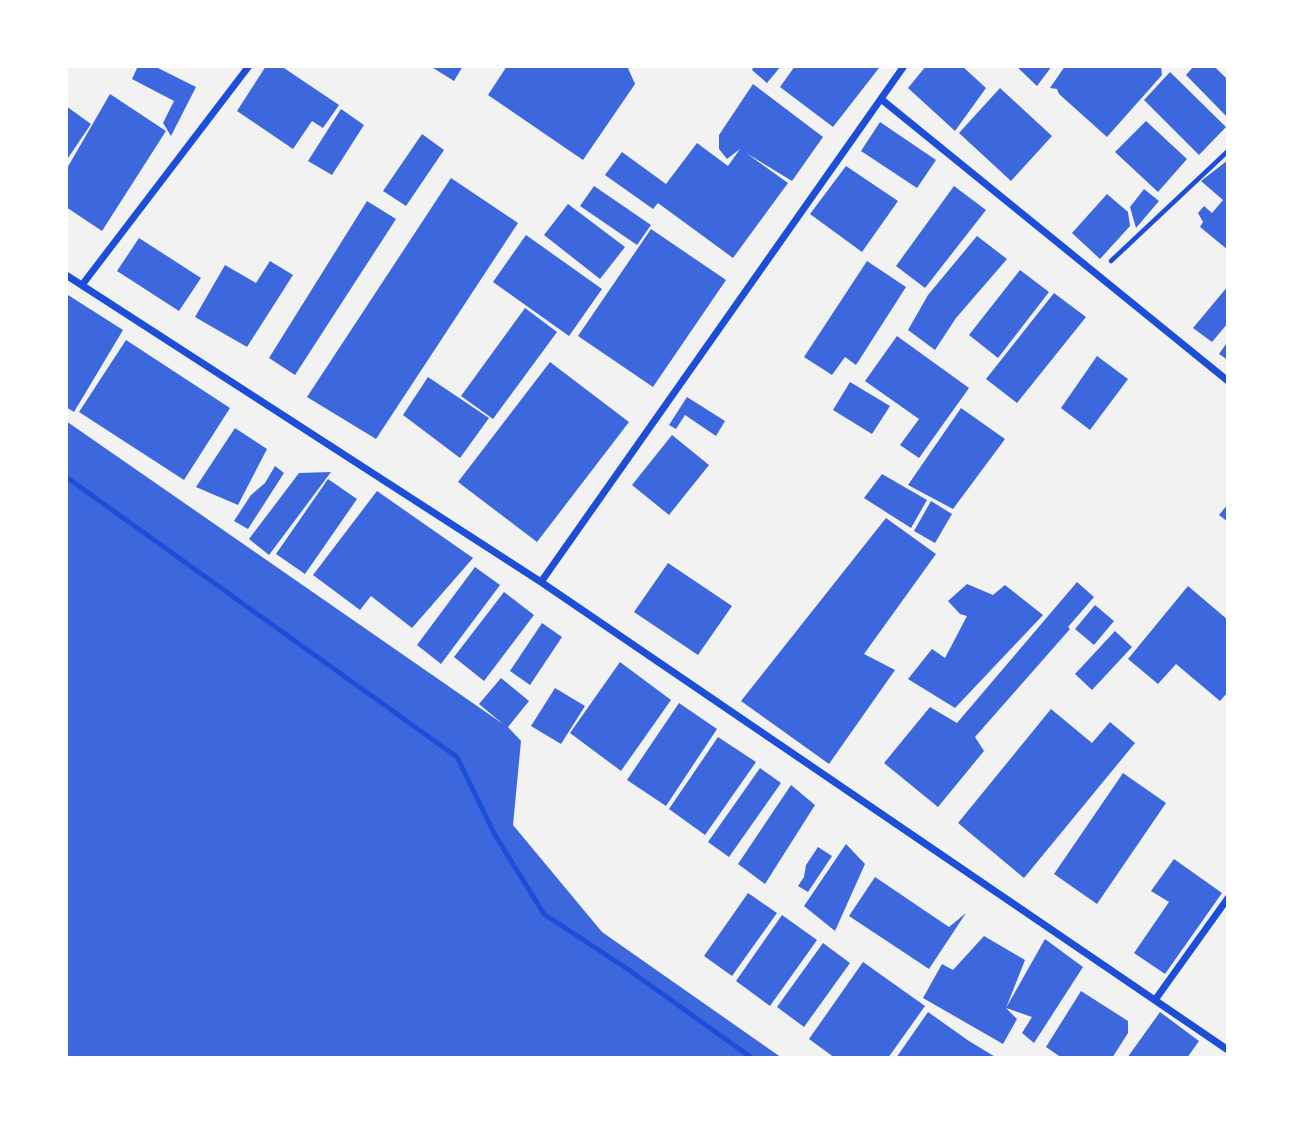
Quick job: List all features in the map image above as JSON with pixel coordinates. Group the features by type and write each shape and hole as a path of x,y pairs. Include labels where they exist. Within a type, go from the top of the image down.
{"street":[{"path":"82,285 249,66"},
{"path":"541,582 903,67"},
{"path":"881,99 1227,381"},
{"path":"66,275 541,582 1227,1050"},
{"path":"1155,1000 1227,898"}],"lane":[{"path":"66,477 457,757 495,835 544,914 629,970 752,1058"}],"path":[{"path":"1097,275 1227,151"}],"building":[{"path":"138,66 154,66 196,87 171,136 163,123 174,101 132,79"},
{"path":"266,66 281,66 339,105 323,128 312,121 293,149 237,111"},
{"path":"430,66 463,66 454,81"},
{"path":"507,66 627,66 635,84 583,160 488,95"},
{"path":"754,66 781,66 767,83 752,70"},
{"path":"795,66 879,68 833,127 780,87"},
{"path":"926,66 962,66 986,88 955,131 908,88"},
{"path":"1016,66 1052,66 1037,86"},
{"path":"1065,66 1161,66 1162,75 1107,137 1059,94 1057,89 1050,88"},
{"path":"1194,66 1214,66 1228,80 1228,118 1186,75"},
{"path":"1170,72 1226,127 1199,155 1144,100"},
{"path":"753,84 823,137 792,181 746,153 788,183 733,258 658,203 653,209 605,175 622,152 666,184 697,143 728,166 740,149 727,159 719,149 719,135"},
{"path":"1000,88 1052,136 1011,181 959,133"},
{"path":"110,94 166,131 102,231 66,207 66,170"},
{"path":"66,106 91,124 66,161"},
{"path":"341,109 364,125 332,175 308,161"},
{"path":"1146,121 1187,159 1158,192 1115,152"},
{"path":"880,122 936,160 917,188 861,151"},
{"path":"422,134 444,150 406,206 383,191"},
{"path":"1228,160 1228,250 1200,227 1203,222 1198,213 1204,206 1212,213 1223,200 1201,181"},
{"path":"846,166 898,201 862,252 810,214"},
{"path":"451,178 518,223 376,439 307,397"},
{"path":"594,186 651,225 637,245 580,206"},
{"path":"954,186 986,210 925,288 896,266"},
{"path":"1144,189 1159,201 1136,228 1130,207"},
{"path":"1107,194 1128,212 1130,226 1100,259 1072,233"},
{"path":"367,201 396,219 295,375 269,358"},
{"path":"568,204 625,247 600,279 544,235"},
{"path":"651,229 726,280 653,387 578,336"},
{"path":"526,235 602,289 569,336 493,282"},
{"path":"977,236 1007,259 956,318 935,350 908,330 928,295"},
{"path":"139,238 201,278 179,311 117,271"},
{"path":"270,261 293,275 247,347 195,317 225,265 256,283"},
{"path":"867,261 906,287 856,365 845,357 832,375 804,357"},
{"path":"1020,270 1049,292 998,358 969,335"},
{"path":"1228,286 1228,323 1212,342 1193,328"},
{"path":"1054,293 1086,317 1017,403 986,379"},
{"path":"68,295 123,330 74,412 66,407"},
{"path":"525,308 557,332 493,419 461,396"},
{"path":"897,336 969,388 919,458 900,445 919,419 865,381"},
{"path":"126,340 230,408 184,480 79,412"},
{"path":"1228,341 1228,360 1219,354"},
{"path":"1097,356 1128,379 1090,430 1061,408"},
{"path":"550,362 629,422 537,542 458,482"},
{"path":"428,377 489,418 460,458 403,415"},
{"path":"850,382 890,406 872,434 833,410"},
{"path":"687,397 725,421 716,436 685,415 676,429 669,425"},
{"path":"961,408 1005,439 953,509 908,485"},
{"path":"66,421 503,724 479,704 501,678 529,701 508,727 521,741 513,825 602,932 782,1058 66,1058"},
{"path":"235,428 267,449 238,505 196,487"},
{"path":"672,435 709,465 669,515 632,485"},
{"path":"275,466 284,473 248,529 234,521 251,495 265,483"},
{"path":"331,472 269,555 249,539 299,473"},
{"path":"882,474 927,500 911,528 864,498"},
{"path":"328,479 357,499 305,574 276,554"},
{"path":"377,491 473,558 412,628 371,596 360,610 313,575"},
{"path":"931,501 952,514 935,543 914,531"},
{"path":"1228,504 1228,522 1219,515"},
{"path":"886,518 936,554 864,654 895,670 829,764 741,701"},
{"path":"668,563 732,606 698,655 634,612"},
{"path":"475,567 500,585 441,664 417,645"},
{"path":"1077,582 1094,597 1068,627 1070,629 975,737 984,751 938,807 884,763 930,707 957,723"},
{"path":"967,584 993,595 1005,585 1043,615 955,708 908,679 932,649 945,658 967,616 960,614 948,601"},
{"path":"1188,586 1228,620 1228,692 1220,701 1176,664 1158,684 1128,659"},
{"path":"504,592 534,615 484,681 454,657"},
{"path":"1095,605 1114,621 1094,645 1075,629"},
{"path":"542,623 562,637 530,685 510,671"},
{"path":"1115,631 1132,647 1092,690 1075,674"},
{"path":"620,662 671,700 621,771 570,733"},
{"path":"555,688 585,706 561,744 531,726"},
{"path":"679,703 717,729 666,806 627,780"},
{"path":"1051,709 1092,743 1110,722 1135,743 1024,878 958,823"},
{"path":"718,737 756,762 705,835 669,809"},
{"path":"760,768 781,783 729,857 708,842"},
{"path":"1123,773 1166,803 1097,904 1054,874"},
{"path":"791,785 815,805 765,884 738,864"},
{"path":"846,844 865,864 835,931 804,906"},
{"path":"818,847 832,856 808,892 798,886 804,877 806,865"},
{"path":"1174,859 1222,893 1165,974 1134,953 1169,902 1151,891"},
{"path":"875,877 949,927 966,913 929,969 849,916"},
{"path":"748,893 777,913 732,976 704,956"},
{"path":"782,915 817,940 770,1006 736,981"},
{"path":"984,936 1025,960 1006,1008 1017,1019 1003,1044 923,998 942,964 953,970"},
{"path":"1045,939 1083,967 1034,1043 1022,1033 1032,1017 1006,1008"},
{"path":"823,943 850,963 804,1027 777,1007"},
{"path":"863,962 925,1006 888,1058 835,1058 809,1039"},
{"path":"1081,991 1128,1021 1128,1033 1112,1058 1062,1058 1046,1047"},
{"path":"928,1012 969,1041 997,1058 896,1058"},
{"path":"1160,1012 1199,1041 1187,1058 1127,1058"}]}
